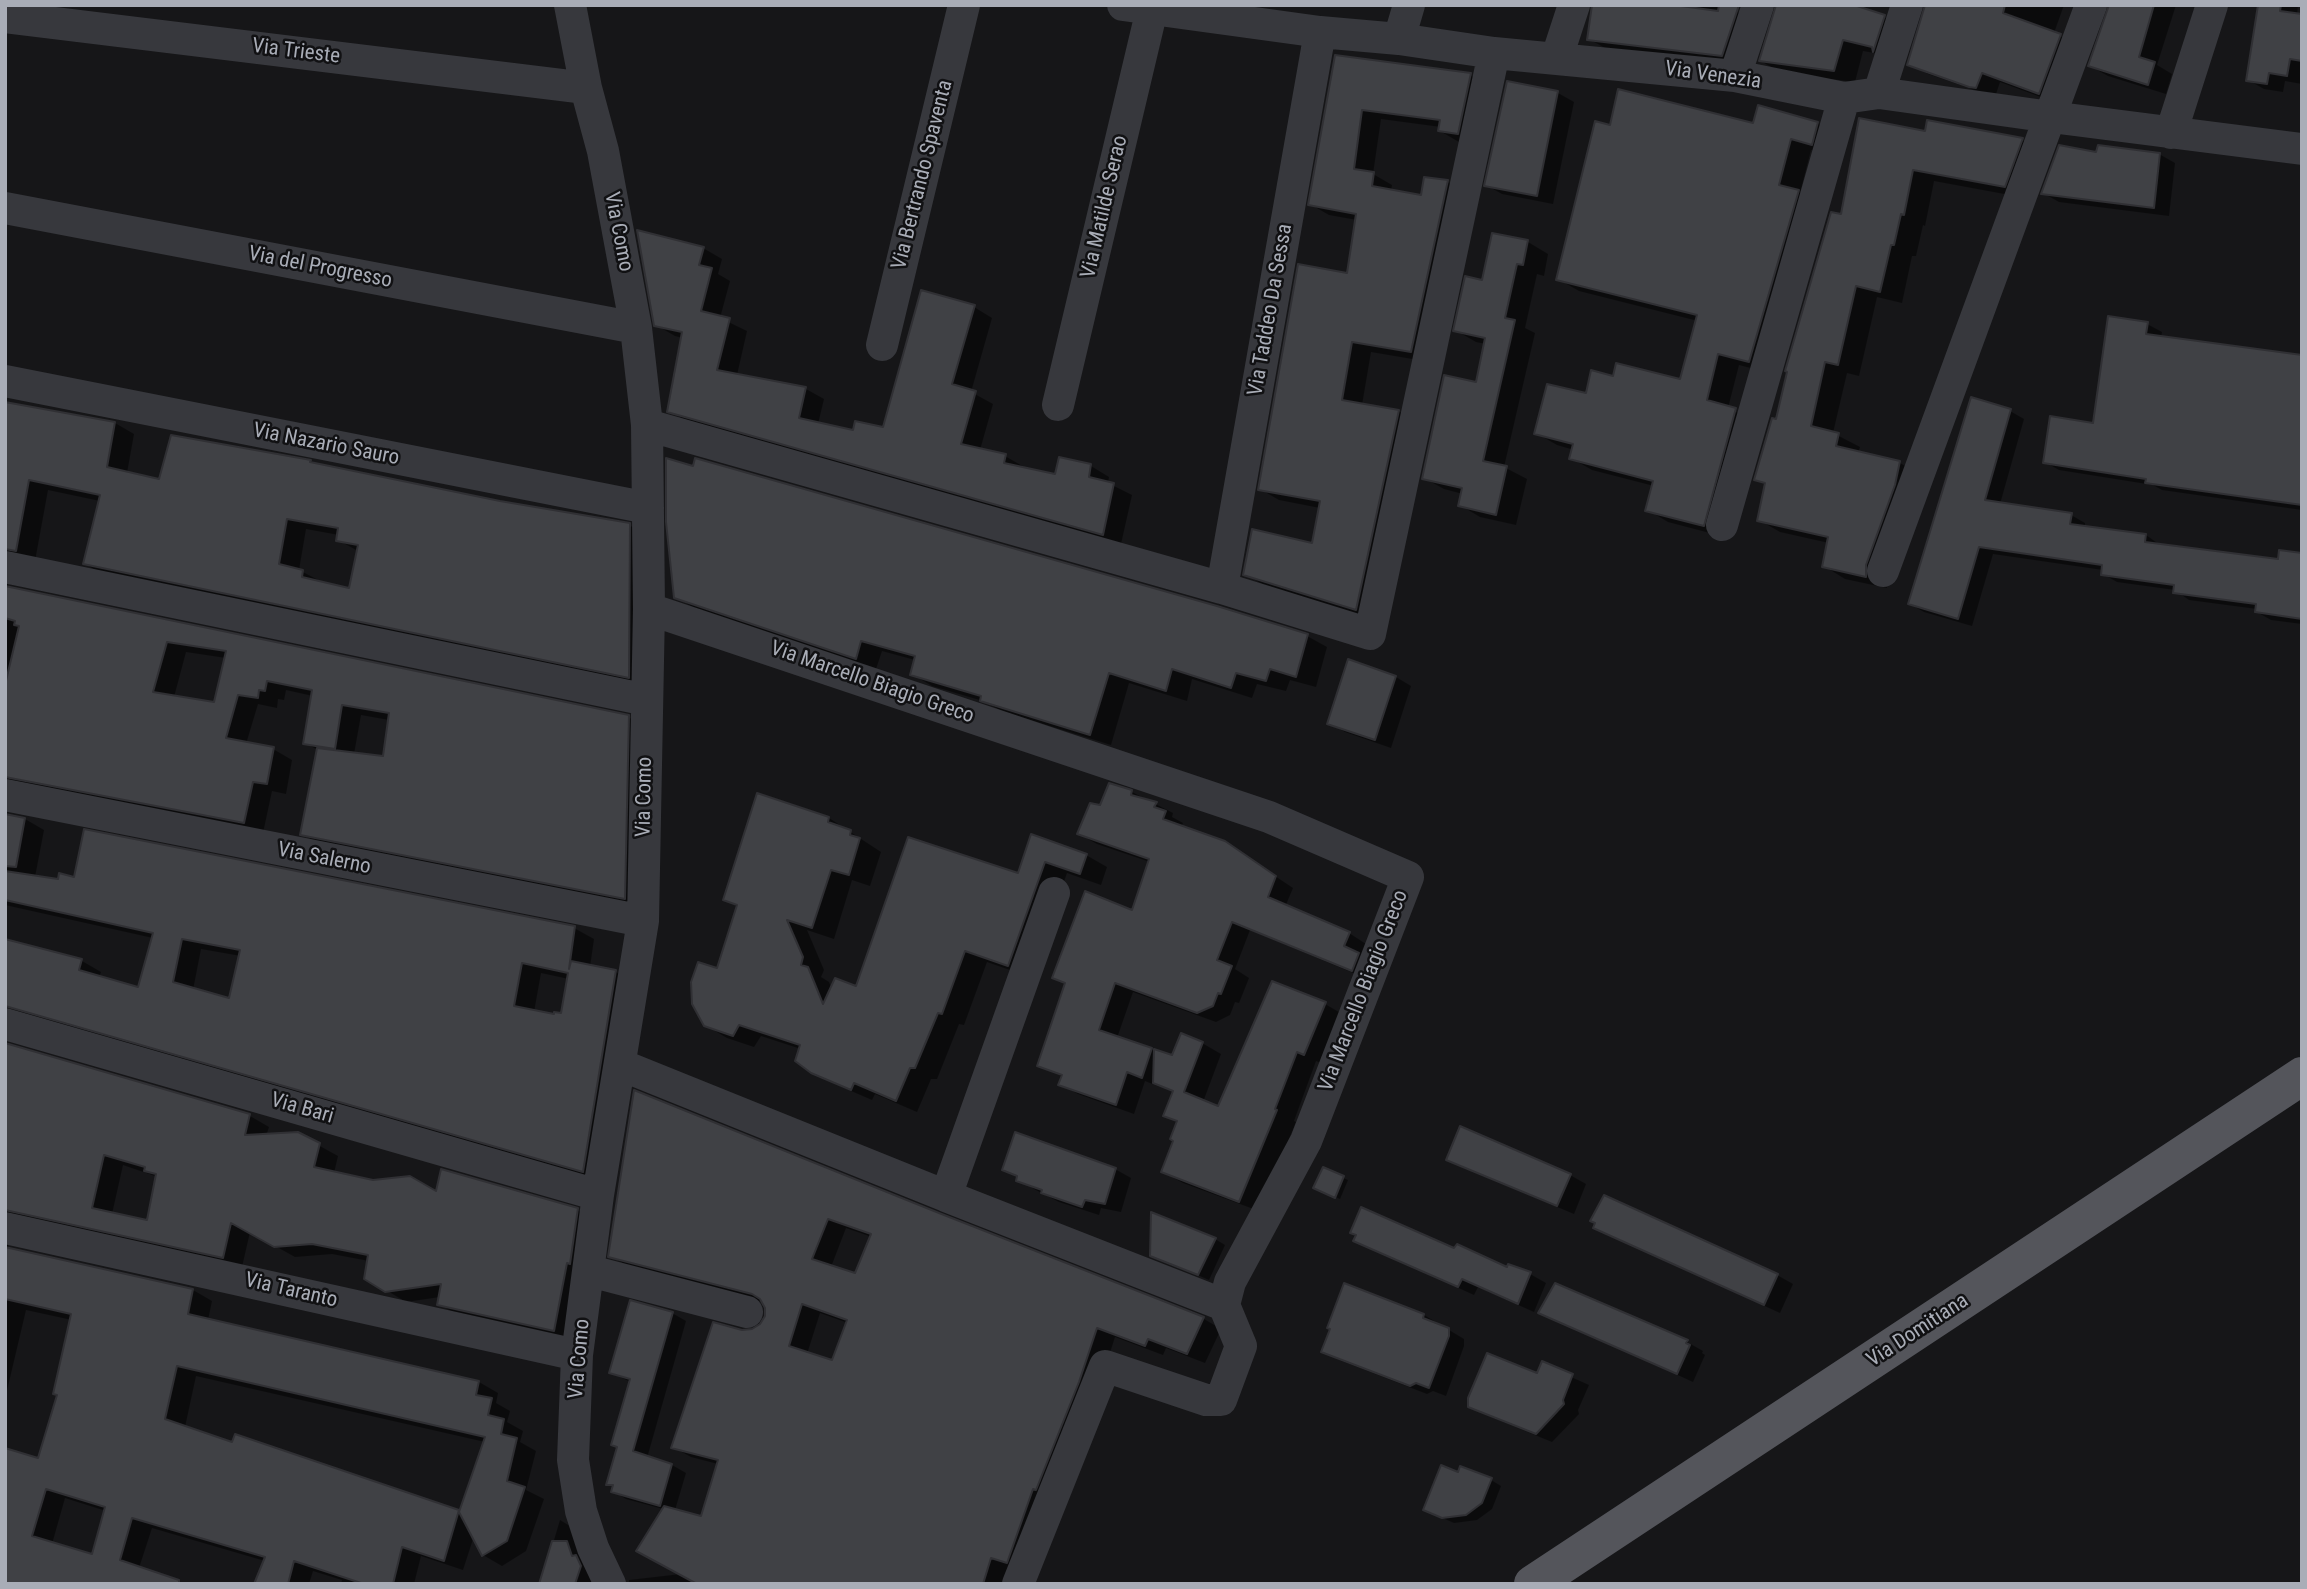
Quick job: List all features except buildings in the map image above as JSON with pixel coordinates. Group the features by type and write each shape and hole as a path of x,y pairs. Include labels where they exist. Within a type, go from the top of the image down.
{"main road":[{"name":"Via Domitiana","path":"1533,1584 2302,1076"}],"street":[{"name":"Via Como","path":"570,5 586,88 603,150 636,328 647,425 649,608 643,921 598,1195 577,1355 573,1460 581,1511 593,1548 610,1584"},
{"name":"Via Bertrando Spaventa","path":"882,345 964,5"},
{"path":"1399,39 1409,5"},
{"path":"1557,57 1574,5"},
{"path":"1735,76 1758,5"},
{"path":"1879,93 1907,5"},
{"path":"1883,571 2091,5"},
{"path":"2171,133 2212,5"},
{"name":"Via Venezia","path":"1143,6 1320,32 1399,39 1494,53 1735,76 1844,98 1879,93 2302,149"},
{"name":"Via Matilde Serao","path":"1058,405 1143,6"},
{"name":"Via Trieste","path":"5,17 586,88"},
{"name":"Via Taddeo Da Sessa","path":"1222,588 1320,32"},
{"path":"647,425 1222,588 1370,634 1494,53"},
{"path":"1722,525 1844,98"},
{"name":"Via del Progresso","path":"5,208 636,328"},
{"name":"Via Nazario Sauro","path":"5,381 648,508"},
{"path":"5,567 647,700"},
{"name":"Via Marcello Biagio Greco","path":"649,608 1269,817 1408,877 1306,1141 1244,1253 1230,1282 1224,1305"},
{"name":"Via Salerno","path":"5,795 643,921"},
{"path":"946,1196 1054,893"},
{"name":"Via Bari","path":"5,1024 598,1195"},
{"path":"621,1065 1224,1305 1241,1346 1221,1400 1206,1400 1105,1366 1018,1584"},
{"name":"Via Taranto","path":"5,1228 577,1355"},
{"path":"590,1271 747,1312"}]}
